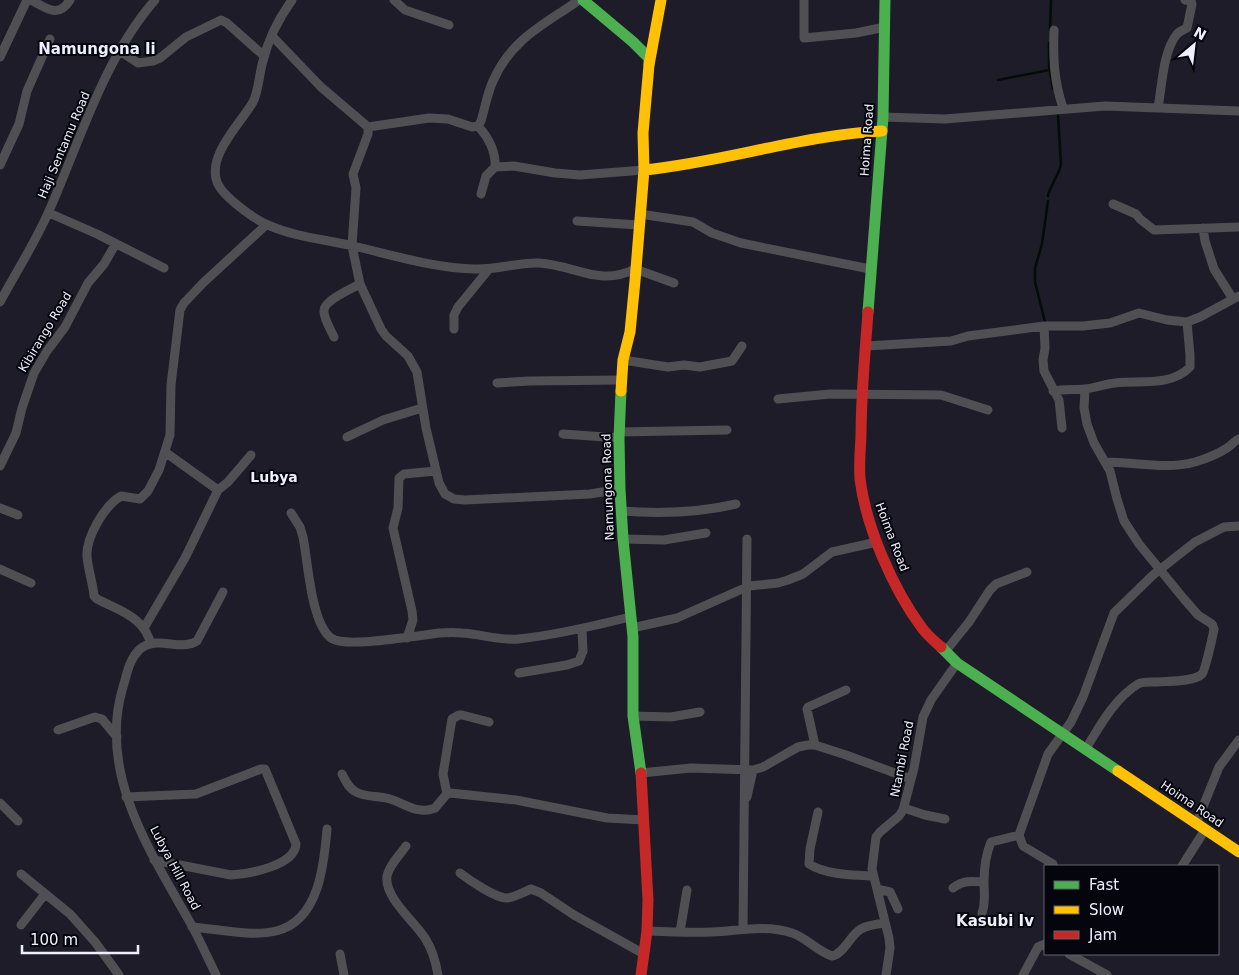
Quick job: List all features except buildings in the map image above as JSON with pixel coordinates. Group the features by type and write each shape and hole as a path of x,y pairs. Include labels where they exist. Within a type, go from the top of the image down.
{"street":[{"path":"0,57 27,0"},
{"path":"31,0 55,11 65,7 70,0"},
{"name":"Haji Sentamu Road","path":"0,302 49,213 75,146 120,51 156,0"},
{"path":"292,0 279,20 264,56 255,98 222,147 216,172 216,181 220,188 235,202 266,225 298,236 352,246 430,265 476,270 542,263 595,276 607,277 623,275 635,269 674,283"},
{"path":"394,0 405,10 448,26"},
{"path":"368,127 429,118 448,120 472,127 478,126 494,80 504,60 526,35 581,0 633,42 648,58 649,65"},
{"name":"Namungona Road","path":"641,975 647,931 648,900 641,773 633,716 633,645 621,511 619,435 623,360 630,332 644,170 644,134 649,65 661,0"},
{"path":"804,0 804,38 856,33 885,27"},
{"name":"Hoima Road","path":"885,0 883,117 861,393 860,477 864,503 877,542 892,577 912,615 923,630 957,663 1239,852"},
{"path":"1158,108 1166,60 1171,44 1178,32 1187,28 1192,4 1191,1 1185,0"},
{"path":"120,51 138,63 153,61 160,58 186,37 221,20 226,22 264,56"},
{"path":"1054,30 1053,68 1063,108"},
{"path":"272,36 321,87 360,118 368,127 368,134 354,170 356,188 352,246 360,284 381,329 408,356 417,372 422,408 436,471 439,483 445,494 454,499 465,500 590,494 620,490"},
{"path":"0,165 16,131 27,91 50,39"},
{"path":"883,117 945,119 1105,106 1239,111"},
{"path":"478,126 485,134 493,150 495,167"},
{"path":"481,194 486,176 495,167 514,166 580,175 671,168 845,134 882,131"},
{"path":"1113,204 1136,214 1154,230 1239,227"},
{"path":"49,213 97,234 164,268"},
{"path":"577,221 639,220 693,222 715,234 741,244 870,269"},
{"path":"223,592 197,641 187,644 151,643 144,628 125,613 95,598 87,553 94,530 102,516 113,502 121,496 138,499 143,497 153,482 165,452 170,435 171,385 180,310 184,303 203,284 266,225"},
{"path":"866,346 951,341 968,336 1044,326 1083,326 1110,323 1139,313 1167,320 1187,322 1236,297 1214,269 1205,241 1204,228"},
{"name":"Kibirango Road","path":"0,466 16,433 34,373 46,351 65,327 88,284 107,260 115,244"},
{"path":"454,329 454,315 458,307 489,269"},
{"path":"334,337 324,309 334,298 360,284"},
{"path":"1053,391 1085,389 1114,383 1167,379 1187,370 1190,367 1190,355 1187,322"},
{"path":"1044,326 1044,371 1059,400 1062,428"},
{"path":"623,360 668,367 684,365 700,367 732,361 742,346"},
{"path":"497,384 528,381 622,380"},
{"path":"1085,389 1084,408 1087,424 1094,443 1106,462 1124,521 1139,544 1195,612 1213,627 1203,673 1194,678 1177,681 1139,684 1128,691 1110,711 1085,750"},
{"path":"778,400 830,394 861,393 941,395 988,410"},
{"path":"347,437 383,420 422,408"},
{"path":"563,434 619,435 727,430"},
{"path":"1106,462 1130,462 1158,466 1180,465 1195,462 1223,450 1239,439"},
{"path":"165,452 218,490"},
{"path":"144,628 185,558 218,490 228,482 251,455"},
{"path":"408,638 413,620 412,611 393,528 398,508 399,478 404,474 436,471"},
{"path":"621,511 687,513 715,510 736,504"},
{"path":"0,508 18,515"},
{"path":"291,513 300,526 316,611 328,634 336,640 342,641 387,640 442,633 462,633 516,639 631,622 677,618 706,606 731,592 749,586 778,583 803,574 832,552 877,542"},
{"path":"1053,864 1023,846 1018,835 1048,754 1071,722 1083,698 1114,613 1160,570 1195,542 1224,527 1239,526"},
{"path":"623,539 664,540 706,533"},
{"path":"743,929 747,539"},
{"path":"0,568 31,583"},
{"path":"945,652 996,584 1027,572"},
{"path":"519,673 567,665 579,661 583,651 582,629"},
{"name":"Lubya Hill Road","path":"151,643 138,651 128,669 117,713 118,760 126,796 148,850 192,927 216,975"},
{"name":"Ntambi Road","path":"886,975 890,948 872,869 876,837 899,816 904,808 923,717 931,700 957,663"},
{"path":"815,745 808,707 846,690"},
{"path":"633,716 671,717 700,712"},
{"path":"447,794 443,774 452,719 459,714 490,722"},
{"path":"58,730 95,717 102,719 117,737"},
{"path":"1182,865 1201,827 1218,767 1239,740"},
{"path":"641,773 691,768 753,770 764,767 798,747 815,745 911,779"},
{"path":"126,796 196,794 264,769 296,844 293,852 281,862 262,870 243,874 231,875 154,860"},
{"path":"746,802 753,770"},
{"path":"342,774 349,788 361,795 390,798 405,806 422,810 435,808 447,794"},
{"path":"447,794 516,800 592,816 644,820"},
{"path":"0,803 18,821"},
{"path":"904,808 945,819"},
{"path":"818,812 810,849 809,864 818,869 838,873 873,876"},
{"path":"192,927 254,933 276,931 294,924 311,903 318,884 324,865 327,829"},
{"path":"982,913 986,896 984,882 988,850 991,842 1018,835"},
{"path":"406,846 389,870 388,886 392,897 426,941 436,964 438,975"},
{"path":"460,873 494,894 507,898 530,889 541,893 574,915 644,954"},
{"path":"21,874 70,914 95,942 119,975"},
{"path":"953,888 959,883 968,880 984,882"},
{"path":"877,889 890,892 898,909"},
{"path":"680,932 687,890"},
{"path":"21,925 45,894"},
{"path":"647,931 711,932 763,928 791,932 832,956 839,952 863,927 885,923"},
{"path":"1023,975 1034,952 1038,947 1044,944"},
{"path":"340,954 344,975"},
{"path":"1071,955 1102,974"}],"waterway":[{"path":"1050,30 1051,0"},
{"path":"1049,43 1049,66 1053,89"},
{"path":"998,80 1049,70"},
{"path":"1048,196 1061,164 1058,115"},
{"path":"1045,322 1035,282 1035,268 1042,244 1048,201"}],"traffic: fast":[{"path":"583,0 633,42 649,58 649,65"},
{"path":"868,312 883,117 885,0"},
{"path":"621,391 619,438 620,489 633,637 633,716 641,773"},
{"path":"941,647 957,663 1118,771"}],"traffic: slow":[{"path":"621,391 623,360 630,332 635,281 644,170 643,133 649,65 661,0"},
{"path":"644,170 704,161 852,133 882,131"},
{"path":"1118,771 1239,852"}],"traffic: jam":[{"path":"868,312 862,390 860,463 863,498 882,557 891,576 924,631 941,647"},
{"path":"641,773 648,900 647,931 641,975"}],"district":[{"name":"Namungona Ii","path":"97,49"},
{"name":"Lubya","path":"274,477"},
{"name":"Kasubi Iv","path":"995,921"}]}
